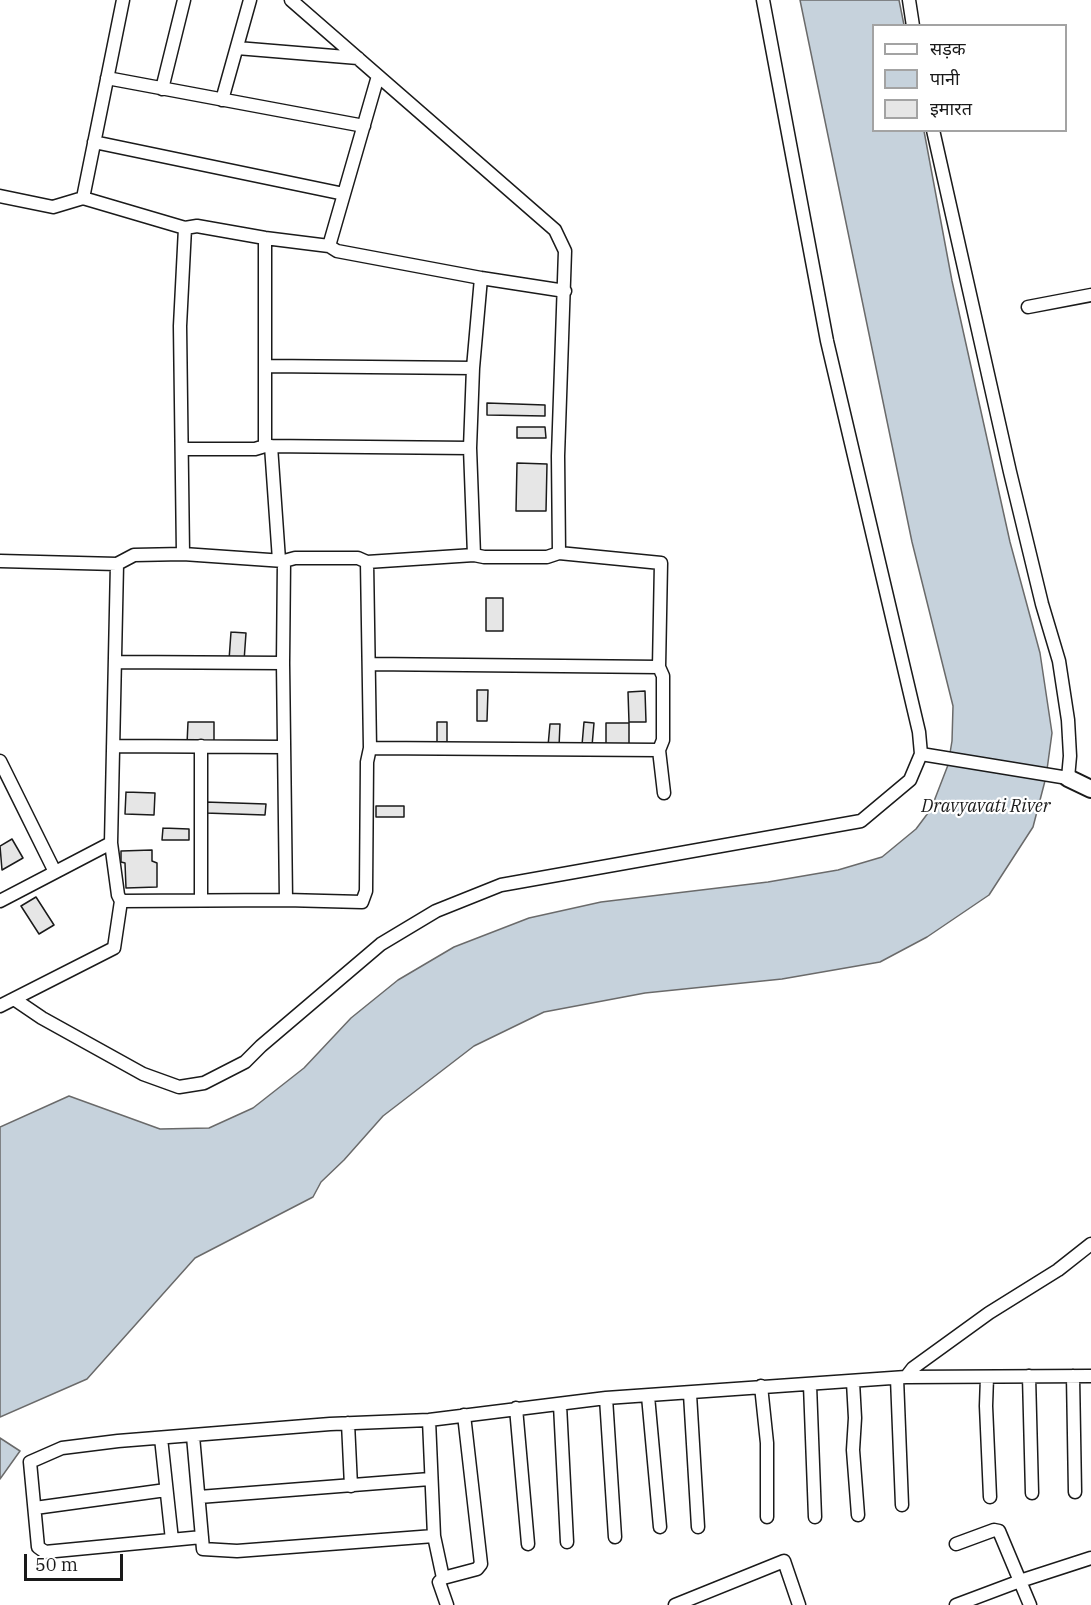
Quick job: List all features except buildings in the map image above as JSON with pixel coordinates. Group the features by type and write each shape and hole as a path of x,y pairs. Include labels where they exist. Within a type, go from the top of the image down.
{"street":[{"path":"83,198 123,0"},
{"path":"162,88 184,0"},
{"path":"222,100 250,0"},
{"path":"291,0 555,230 565,251 558,456 559,553"},
{"path":"14,999 42,1018 165,1084 179,1087 204,1083 245,1062 381,944 436,910 501,885 861,820 910,780 921,754 919,732 827,341 763,0"},
{"path":"909,0 913,24"},
{"path":"237,48 358,58"},
{"path":"329,246 378,76"},
{"path":"107,78 364,126"},
{"path":"933,132 1010,472 1042,603 1059,661 1068,720 1070,756 1068,778"},
{"path":"94,142 344,194"},
{"path":"0,196 53,207 83,198 185,228 197,226 329,246 337,251 565,291"},
{"path":"183,554 180,326 185,228"},
{"path":"265,238 268,446 282,561 286,900"},
{"path":"474,555 470,448 473,368 481,278"},
{"path":"1028,307 1091,295"},
{"path":"266,366 473,368"},
{"path":"183,449 255,449 268,446 470,448"},
{"path":"0,561 117,564 134,555 183,554 282,561 295,558 358,558 367,562 474,555 547,557 559,553 662,563 659,667 663,676 663,740 659,750 664,793"},
{"path":"121,901 362,902 366,891 367,762 370,748 367,562"},
{"path":"0,1006 114,948 121,901 118,896 111,843 117,564"},
{"path":"115,662 283,663"},
{"path":"369,664 659,667"},
{"path":"113,746 284,747"},
{"path":"201,746 201,900"},
{"path":"370,748 659,750"},
{"path":"921,754 1068,778 1091,789"},
{"path":"0,761 56,872"},
{"path":"1068,778 1091,775"},
{"path":"0,901 111,843"},
{"path":"901,1378 970,1327 1058,1270 1091,1244"},
{"path":"1029,1376 1032,1493"},
{"path":"1073,1376 1076,1492"},
{"path":"202,1537 45,1552 38,1547 30,1462 62,1448 348,1423 429,1420 606,1398 901,1378 1091,1376"},
{"path":"987,1377 990,1497"},
{"path":"901,1378 902,1505"},
{"path":"853,1382 858,1515"},
{"path":"810,1384 814,1517"},
{"path":"761,1386 767,1443 767,1518"},
{"path":"690,1394 698,1527"},
{"path":"648,1396 660,1527"},
{"path":"606,1398 615,1537"},
{"path":"560,1405 567,1542"},
{"path":"516,1408 528,1544"},
{"path":"447,1605 439,1582 443,1578 477,1569 481,1564 464,1415"},
{"path":"429,1420 434,1536 443,1578"},
{"path":"348,1423 351,1486"},
{"path":"193,1436 203,1549 237,1551 434,1536"},
{"path":"160,1438 172,1540"},
{"path":"199,1497 430,1479"},
{"path":"35,1508 166,1490"},
{"path":"956,1544 994,1530 999,1531 1030,1605"},
{"path":"956,1605 1091,1558"},
{"path":"675,1605 784,1561 799,1605"}],"water":[{"name":"Dravyavati River","path":"800,0 899,0 904,24 872,24 872,132 924,132 952,281 1010,542 1040,653 1052,733 1046,777 1033,827 989,895 927,937 880,962 782,979 645,993 544,1012 474,1046 383,1116 321,1182 313,1197 195,1258 87,1379 0,1417 0,1127 69,1096 160,1129 209,1128 253,1108 304,1068 351,1018 398,980 454,947 529,918 601,902 768,882 838,870 882,857 916,829 931,809 948,765 952,741 953,706 912,542"},
{"path":"0,1438 20,1451 0,1479"}]}
